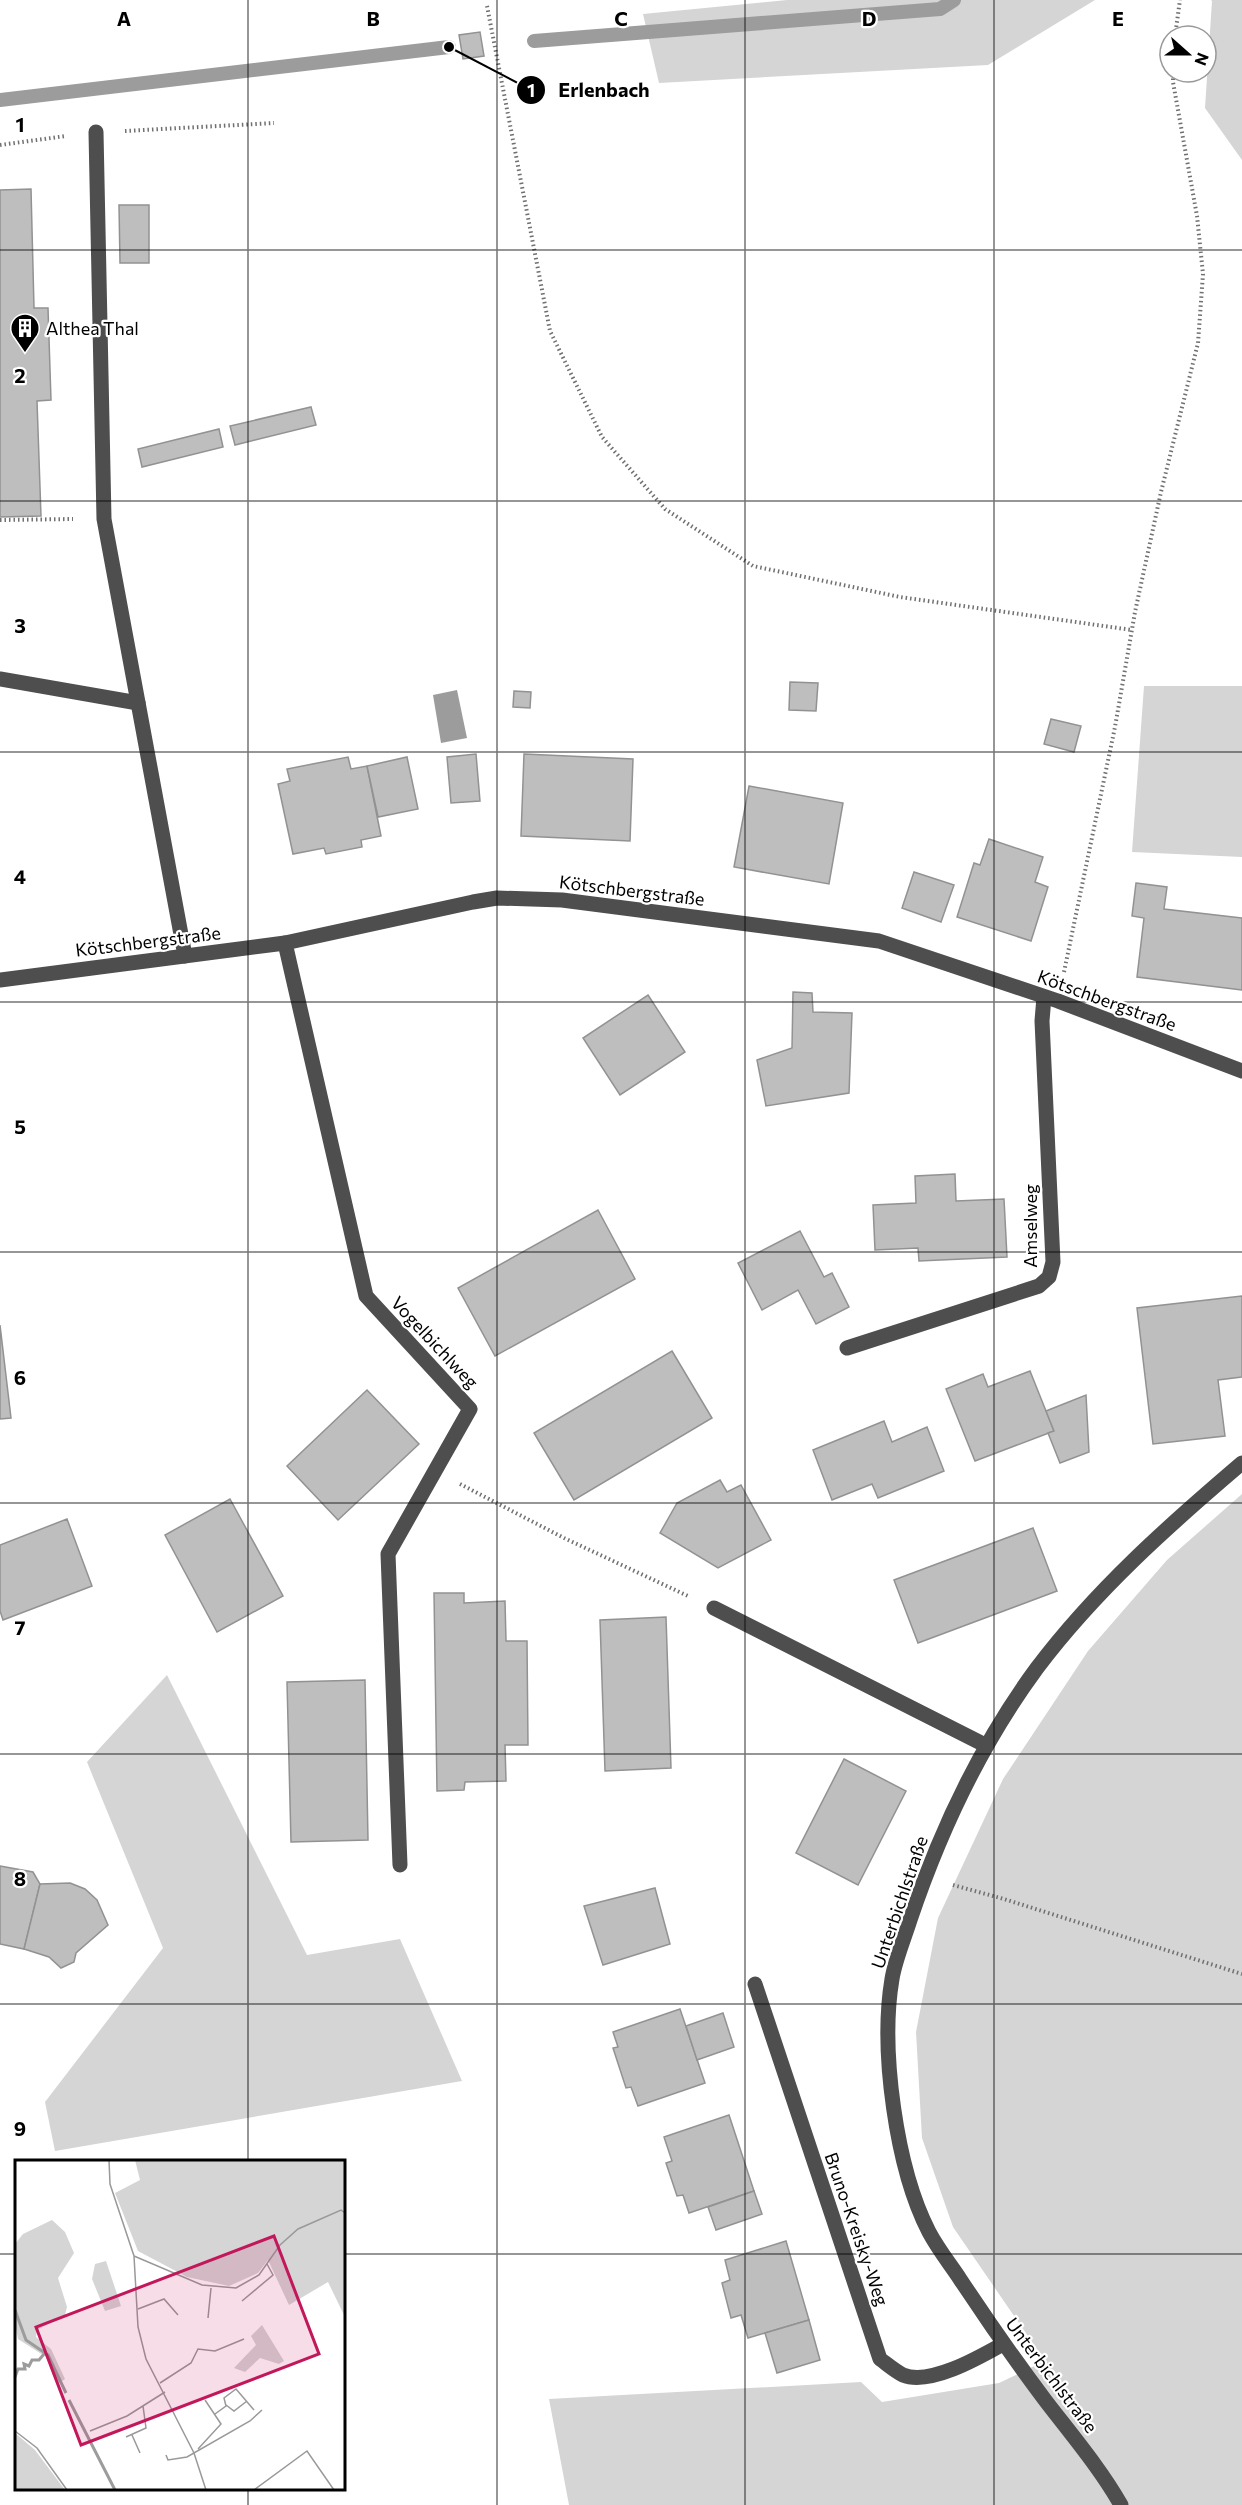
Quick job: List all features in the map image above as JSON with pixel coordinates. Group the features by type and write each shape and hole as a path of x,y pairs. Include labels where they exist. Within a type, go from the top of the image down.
{"street":[{"path":"96,132 104,519 185,956"},
{"path":"0,679 138,703"},
{"name":"Kötschbergstraße","path":"0,980 285,943 497,898 562,900 879,941 1051,999 1242,1071"},
{"name":"Vogelbichlweg","path":"285,943 366,1296 470,1409 388,1554 400,1864"},
{"name":"Amselweg","path":"847,1348 1039,1286 1049,1277 1053,1262 1042,1021 1051,999"},
{"name":"Unterbichlstraße","path":"1121,2505 1084,2451 1003,2344 929,2232 907,2174 895,2117 887,2041 892,1977 925,1877 985,1745 1037,1668 1089,1606 1151,1542 1242,1463"},
{"path":"714,1608 985,1745"},
{"name":"Bruno-Kreisky-Weg","path":"755,1984 880,2359 905,2376 927,2376 965,2366 1003,2344"}],"path":[{"path":"1177,24 1180,0"},
{"path":"487,6 550,331 602,437 665,509 753,566 900,597 1132,630"},
{"path":"1051,999 1115,727 1132,630 1161,492 1198,343 1203,274 1197,216 1173,84"},
{"path":"0,145 96,132 274,123"},
{"path":"0,520 104,519"},
{"path":"436,1471 564,1538 714,1608"},
{"path":"925,1877 1004,1899 1242,1974"}],"shaded area":[{"path":"787,0 1095,0 988,65 659,83 643,14"},
{"path":"1242,0 1242,160 1205,108 1207,84 1218,84 1218,24 1210,24 1212,1"},
{"path":"1144,686 1242,686 1242,857 1132,852"},
{"path":"457,690 467,738 441,743 433,695"},
{"path":"1242,1494 1242,2505 569,2505 549,2399 861,2382 882,2402 999,2383 1045,2361 953,2227 922,2138 916,2032 938,1918 1003,1779 1088,1651 1167,1560"},
{"path":"167,1675 307,1955 400,1939 462,2081 55,2151 45,2102 163,1948 87,1762"}],"building":[{"path":"480,32 484,56 463,59 459,35"},
{"name":"Althea Thal","path":"31,189 34,308 48,308 51,400 37,401 41,516 0,517 0,190"},
{"path":"119,205 149,205 149,263 120,263"},
{"path":"311,407 316,425 235,445 230,426"},
{"path":"219,429 223,447 142,467 138,449"},
{"path":"790,682 818,683 816,711 789,710"},
{"path":"514,691 531,692 530,708 513,707"},
{"path":"1051,719 1081,726 1074,752 1044,744"},
{"path":"476,754 480,801 451,803 447,757"},
{"path":"524,754 633,759 630,841 521,836"},
{"path":"348,757 351,769 367,766 381,836 361,840 362,847 326,854 324,848 293,854 278,784 290,781 287,769"},
{"path":"407,757 418,809 378,817 367,766"},
{"path":"749,786 843,803 829,884 734,867"},
{"path":"989,839 1043,857 1035,882 1048,887 1031,941 957,917 974,863 980,865"},
{"path":"914,872 954,885 941,922 902,908"},
{"path":"1136,883 1167,887 1164,909 1242,918 1242,990 1137,977 1144,918 1132,916"},
{"path":"793,992 812,993 813,1012 852,1013 849,1093 766,1106 757,1060 792,1048"},
{"path":"648,995 685,1052 620,1095 583,1038"},
{"path":"955,1174 956,1201 1004,1199 1007,1257 919,1261 918,1248 875,1250 873,1205 916,1203 915,1176"},
{"path":"598,1210 635,1279 495,1356 458,1288"},
{"path":"800,1231 824,1277 832,1273 849,1307 816,1324 798,1290 762,1310 738,1263"},
{"path":"1242,1296 1242,1377 1218,1380 1225,1436 1153,1444 1137,1308"},
{"path":"0,1325 11,1418 0,1419"},
{"path":"672,1351 712,1418 574,1500 534,1433"},
{"path":"1030,1371 1054,1431 975,1461 946,1389 983,1374 988,1387"},
{"path":"367,1390 419,1444 338,1520 287,1466"},
{"path":"1086,1395 1089,1452 1060,1463 1048,1433 1054,1431 1046,1411"},
{"path":"884,1421 892,1442 927,1427 944,1471 878,1498 872,1484 832,1500 813,1450"},
{"path":"720,1480 727,1492 741,1485 771,1540 718,1568 660,1533 677,1503"},
{"path":"230,1499 283,1596 217,1632 165,1535"},
{"path":"67,1519 92,1586 3,1620 0,1611 0,1545"},
{"path":"1033,1528 1057,1591 918,1643 894,1580"},
{"path":"434,1593 464,1593 464,1603 505,1601 506,1641 527,1641 528,1745 505,1745 506,1781 465,1782 464,1790 437,1791"},
{"path":"666,1617 671,1768 605,1771 600,1620"},
{"path":"365,1680 368,1840 291,1842 287,1682"},
{"path":"844,1759 906,1791 858,1885 796,1853"},
{"path":"0,1866 33,1872 40,1884 24,1949 0,1944"},
{"path":"70,1883 85,1889 97,1900 108,1925 76,1953 74,1962 61,1968 49,1957 24,1949 40,1884"},
{"path":"655,1888 670,1944 603,1965 584,1906"},
{"path":"680,2009 705,2083 638,2106 631,2087 626,2088 613,2048 618,2047 613,2032"},
{"path":"723,2013 734,2047 697,2060 686,2026"},
{"path":"729,2115 754,2191 689,2213 683,2195 677,2196 666,2163 672,2161 664,2137"},
{"path":"754,2191 762,2214 716,2230 708,2207"},
{"path":"786,2241 809,2320 748,2338 741,2315 731,2318 722,2283 730,2280 725,2260"},
{"path":"809,2320 820,2360 777,2373 765,2333"}],"waterway":[{"path":"534,41 940,9 954,0"},
{"path":"0,100 449,47"}],"place":[{"name":"Erlenbach","path":"449,47"},
{"name":"Althea Thal","path":"25,354"}]}
